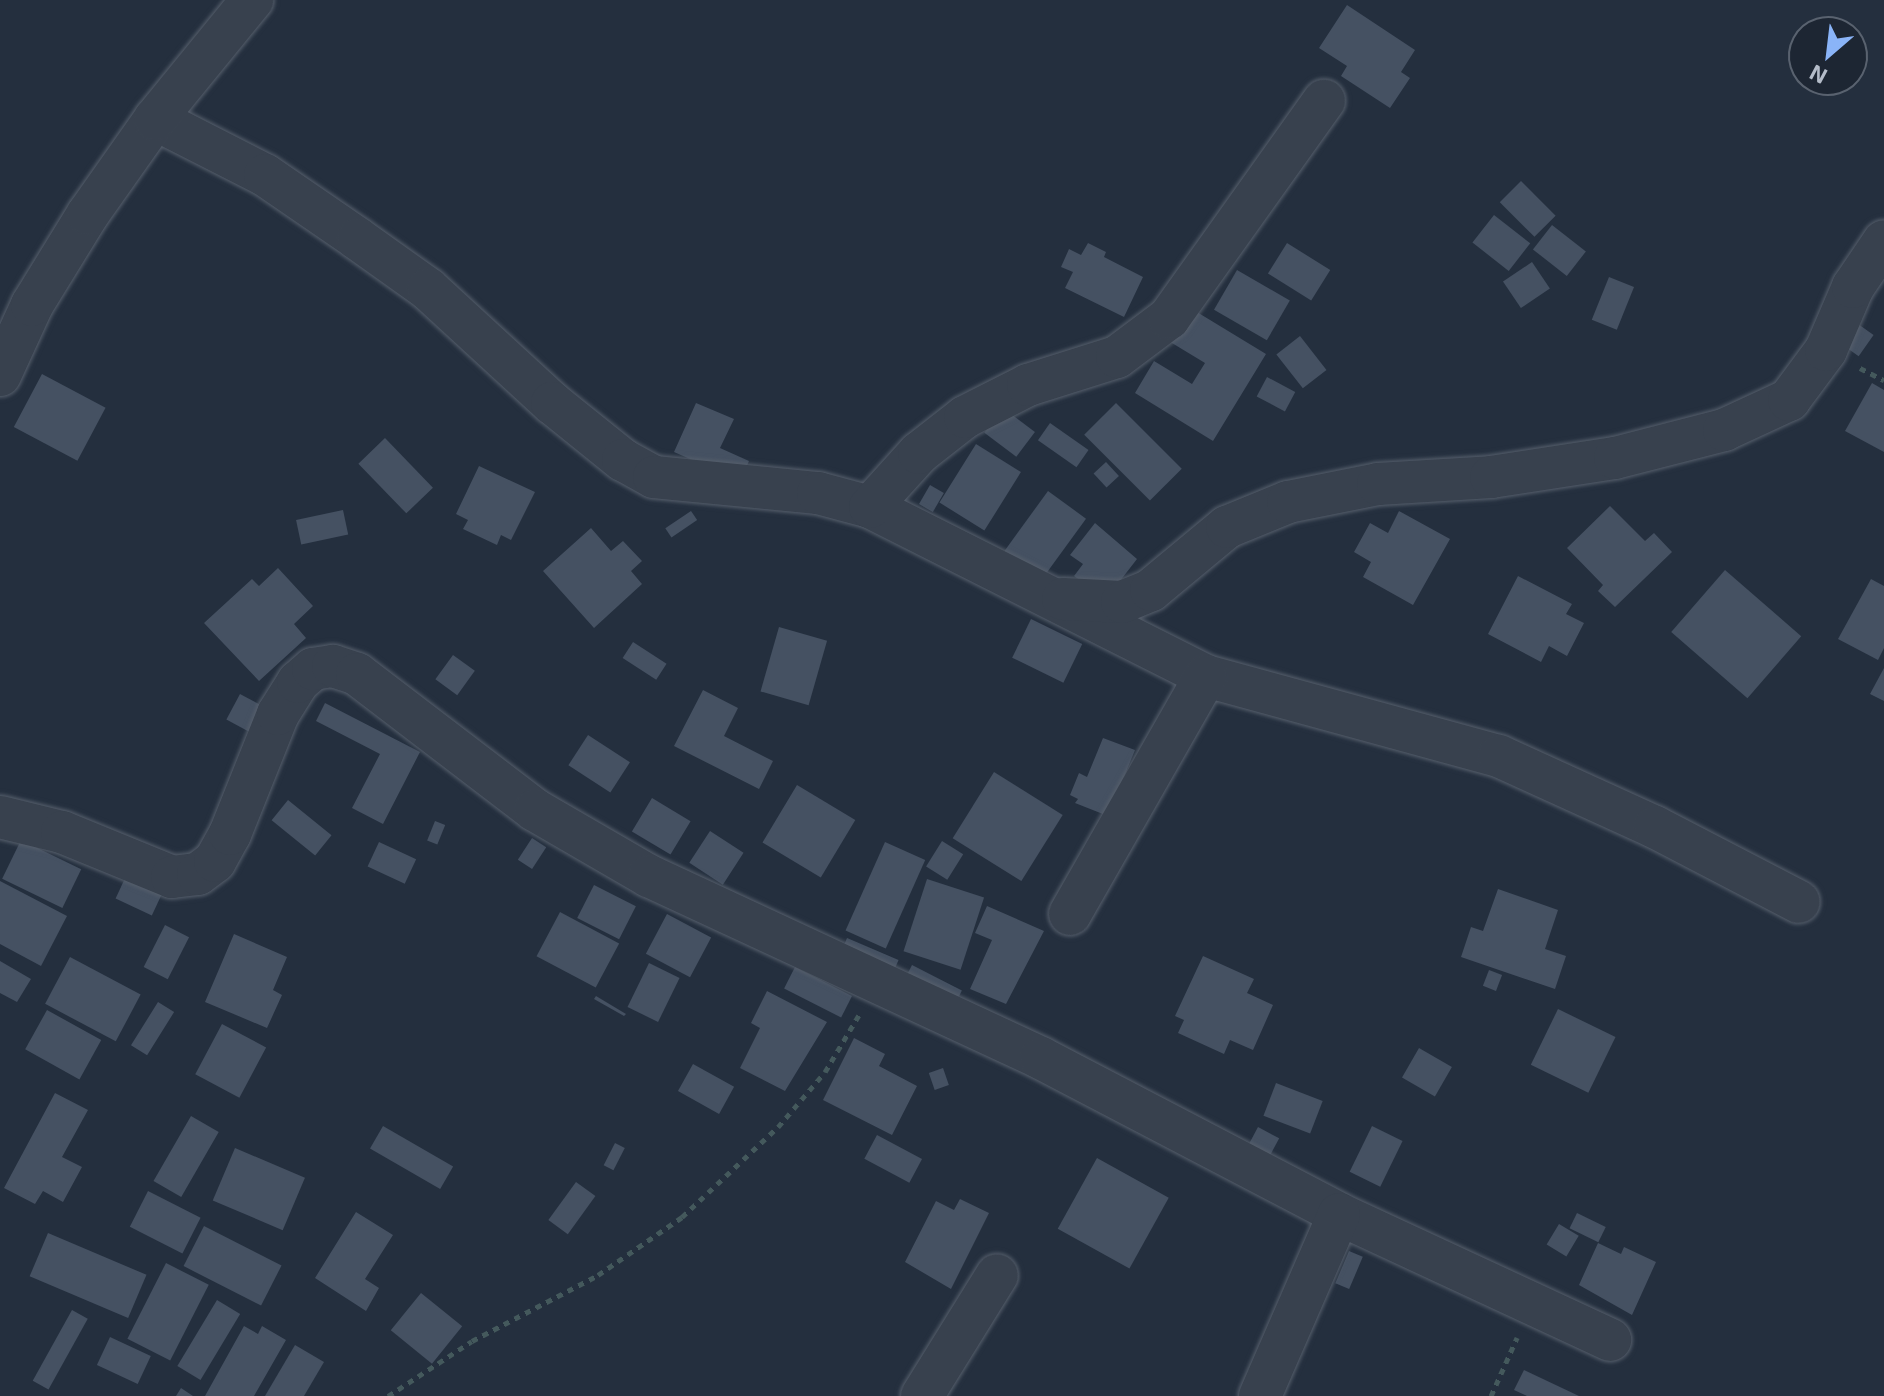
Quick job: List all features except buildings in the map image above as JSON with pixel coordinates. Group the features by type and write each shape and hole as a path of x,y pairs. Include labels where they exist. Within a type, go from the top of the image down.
{"street":[{"path":"0,375 40,292 155,119 252,0"},
{"path":"870,507 919,453 965,417 1028,385 1117,357 1169,318 1324,101"},
{"path":"155,119 265,175 381,255 512,361 552,403 644,471 688,484 818,493 870,507 1206,676 1499,756 1655,827 1799,902"},
{"path":"1038,594 1084,604 1122,602 1151,590 1227,527 1288,502 1378,484 1491,477 1615,458 1724,430 1789,400 1826,350 1853,287 1884,241"},
{"path":"0,817 62,832 172,877 198,874 215,861 230,834 278,714 298,682 313,669 333,666 357,674 535,810 584,840 877,985 1041,1058 1339,1214 1534,1300 1610,1340"},
{"path":"1070,914 1206,676"},
{"path":"1260,1396 1339,1214"},
{"path":"922,1396 997,1275"}],"path":[{"path":"388,1396 472,1341 598,1275 682,1217 738,1168 825,1072 877,985"},
{"path":"1491,1396 1534,1300"}]}
